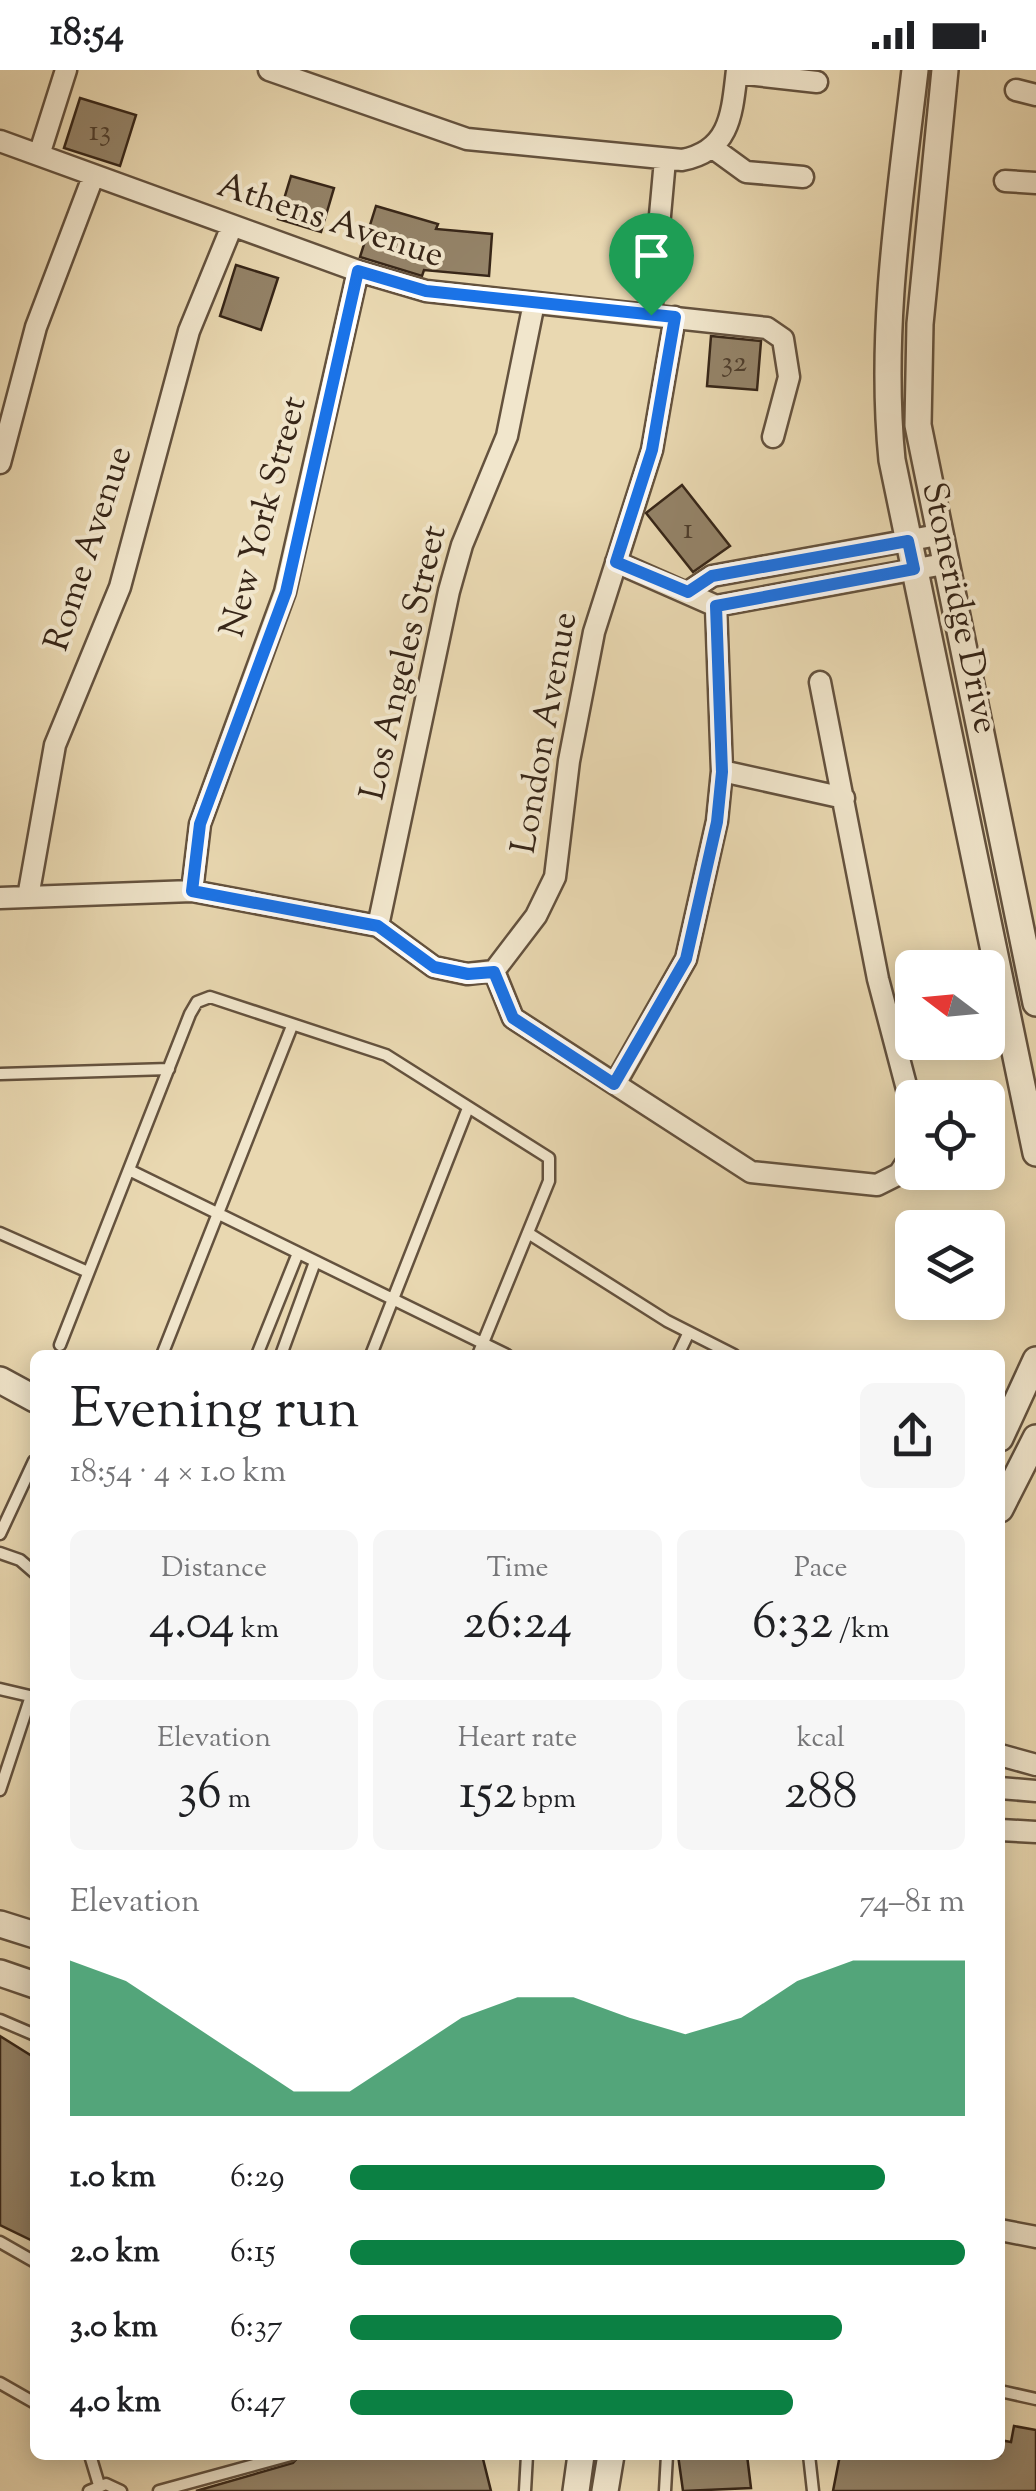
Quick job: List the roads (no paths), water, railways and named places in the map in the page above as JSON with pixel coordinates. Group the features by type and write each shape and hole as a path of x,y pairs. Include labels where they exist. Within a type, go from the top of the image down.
{"street":[{"path":"39,155 66,70"},
{"path":"269,70 467,139 666,160 694,158 713,148 729,126 737,72 816,82"},
{"name":"Stoneridge Drive","path":"915,70 886,366 892,460 1036,1153"},
{"name":"Stoneridge Drive","path":"945,70 918,374 918,426 1036,1003"},
{"name":"Athens Avenue","path":"0,141 358,271 426,291 767,328 783,338 789,377 773,437"},
{"path":"713,148 746,172 804,177"},
{"path":"651,315 666,160"},
{"path":"0,463 36,327 93,177"},
{"path":"1005,181 1036,183"},
{"name":"Rome Avenue","path":"28,897 55,744 120,587 189,330 232,226"},
{"name":"New York Street","path":"192,891 196,840 205,809 286,592 358,271"},
{"name":"Los Angeles Street","path":"378,926 452,580 507,436 534,302"},
{"name":"London Avenue","path":"494,972 536,916 555,877 570,750 598,615 652,450 675,317"},
{"path":"688,592 712,576 938,535"},
{"path":"616,562 716,606 944,564"},
{"path":"614,1084 686,959 717,822 722,772 716,606"},
{"path":"820,682 878,979 905,1080"},
{"path":"722,772 844,798"},
{"path":"0,898 192,891 378,926 434,967 468,974 494,972 513,1018 739,1165 763,1175 877,1184 895,1176"},
{"path":"1005,1427 1036,1360"},
{"path":"0,1365 30,1380"},
{"path":"0,1380 30,1396"},
{"path":"1005,1499 1036,1438"},
{"path":"1005,1756 1036,1765"},
{"path":"1005,1788 1036,1791"},
{"path":"1005,1830 1036,1832"},
{"path":"0,1924 30,1933"},
{"path":"0,1973 30,1983"},
{"path":"1005,2231 1036,2238"},
{"path":"576,2491 581,2460"},
{"path":"605,2491 610,2460"}],"lane":[{"path":"60,1345 190,1014 204,997 218,998 386,1056 549,1158 552,1172 480,1350"},
{"path":"164,1350 292,1026"},
{"path":"0,1074 169,1068"},
{"path":"373,1350 468,1108"},
{"path":"129,1170 497,1350"},
{"path":"0,1233 88,1272"},
{"path":"528,1233 724,1350"},
{"path":"259,1350 298,1254"},
{"path":"283,1350 315,1262"},
{"path":"680,1350 689,1332"},
{"path":"0,1534 30,1470"},
{"path":"0,1553 20,1560 30,1569"},
{"path":"0,1689 30,1695"},
{"path":"0,1790 30,1705"},
{"path":"0,2020 30,2033"},
{"path":"0,2242 30,2259"},
{"path":"0,2384 30,2400"},
{"path":"1005,2392 1036,2399"},
{"path":"91,2460 94,2488 121,2491"},
{"path":"160,2491 273,2460"},
{"path":"525,2491 527,2460"},
{"path":"665,2491 667,2460"},
{"path":"810,2460 813,2491"}]}
